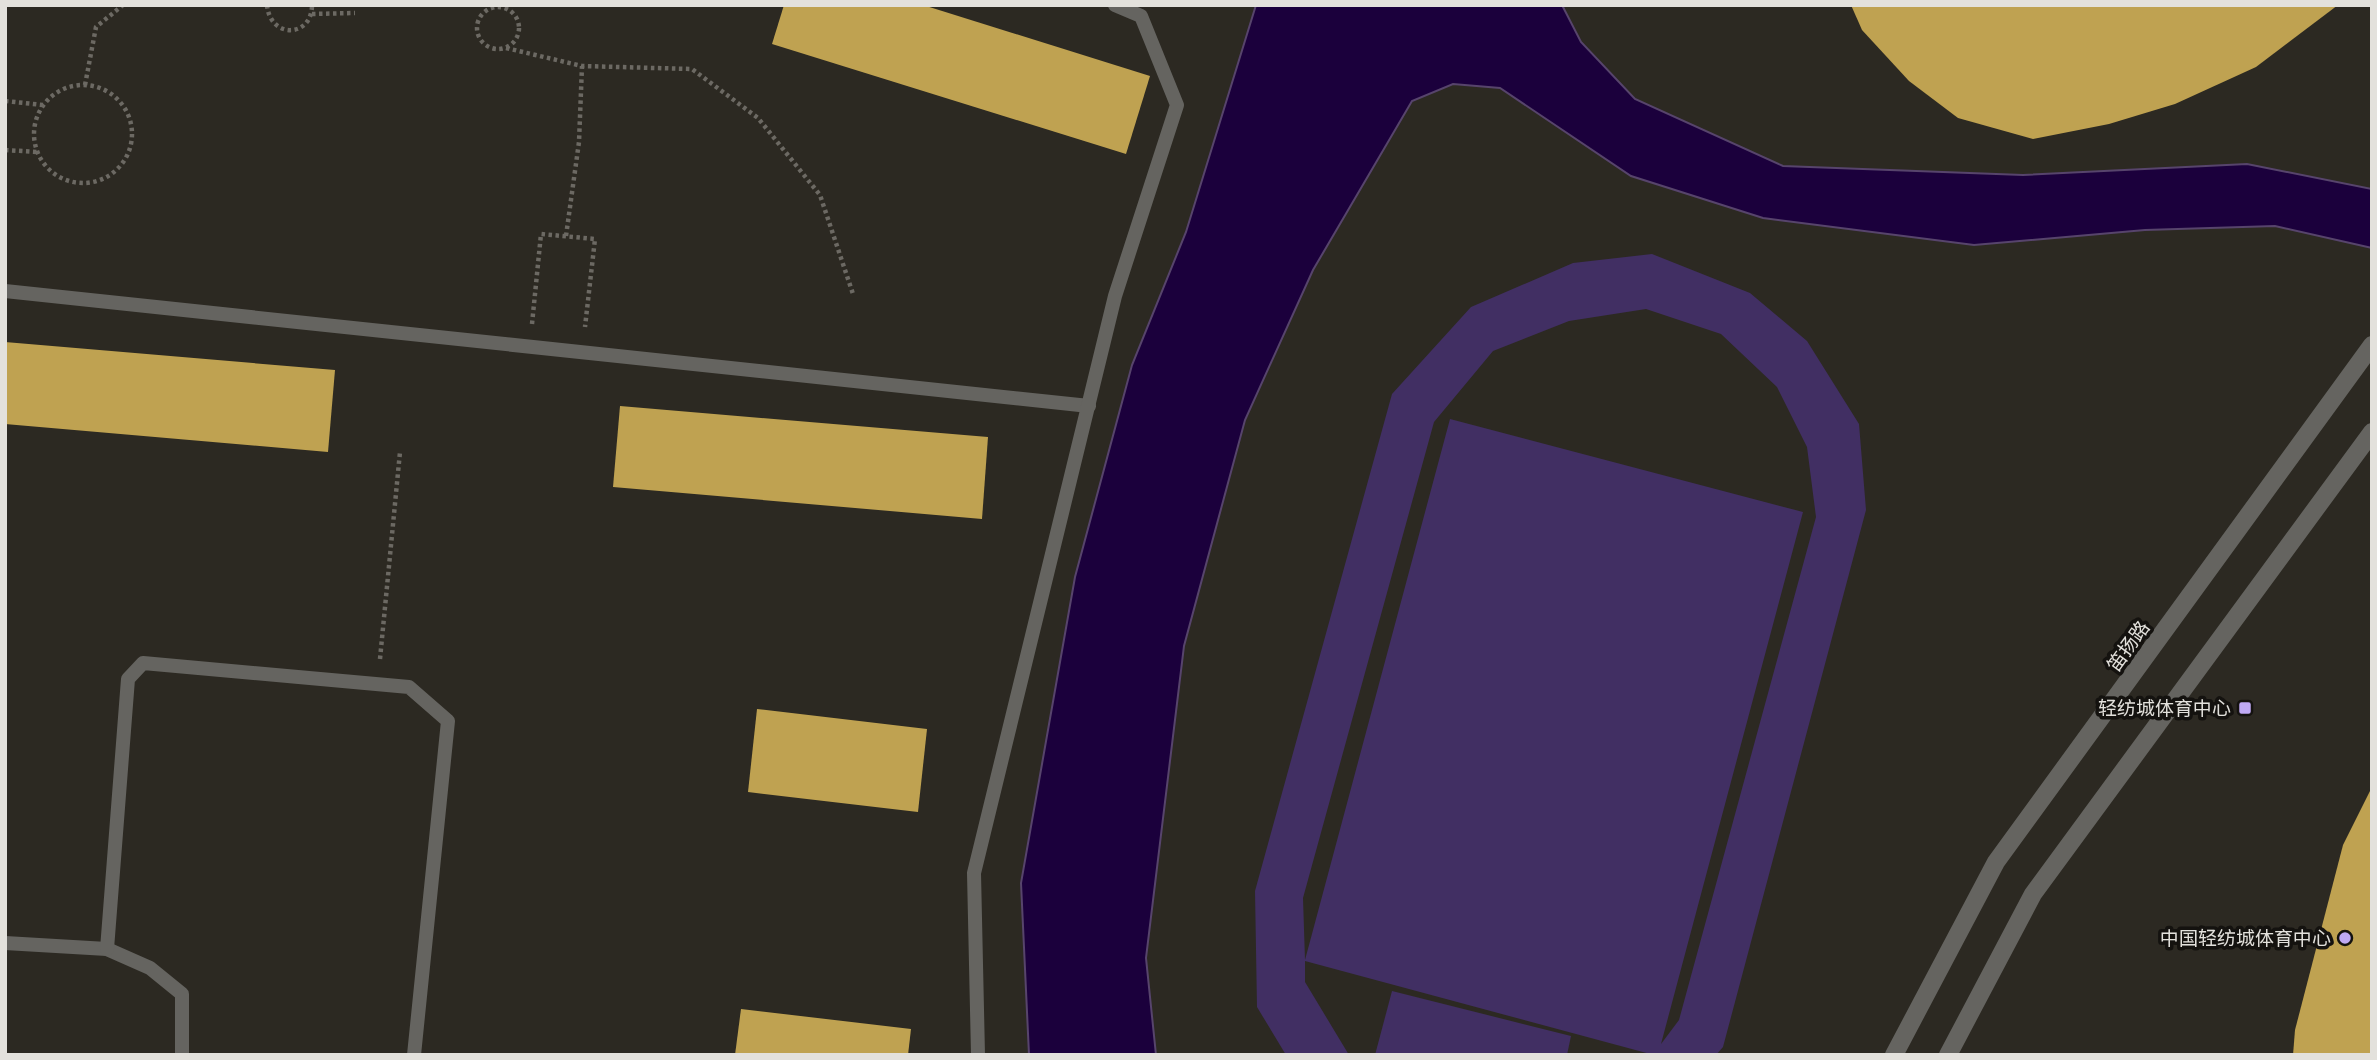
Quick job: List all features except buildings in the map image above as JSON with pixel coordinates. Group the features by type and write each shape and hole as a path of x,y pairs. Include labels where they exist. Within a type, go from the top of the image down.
{"street":[{"name":"笛扬路","path":"1894,1055 1996,863 2372,345"},
{"path":"1948,1055 2033,894 2372,432"}],"lane":[{"path":"978,1055 974,873 1115,296 1177,105 1141,16 1115,5"},
{"path":"5,291 1089,406"},
{"path":"107,949 128,679 143,663 409,687 448,721 414,1055"},
{"path":"5,943 107,949 150,968 182,994 182,1055"}],"path":[{"path":"85,85 96,27 123,5"},
{"path":"267,5 276,25 289,30 303,26 312,14 312,5"},
{"path":"506,48 517,38 520,24 513,12 507,8 492,6 481,15 477,28 481,41 493,48 506,48 582,66 692,69 758,118 820,195 853,294"},
{"path":"312,14 355,13"},
{"path":"566,236 579,142 582,66"},
{"path":"85,85 101,88 114,96 125,108 131,123 132,139 118,168 105,177 90,182 74,182 59,176 46,166 33,136 43,105 54,93 69,86 85,85"},
{"path":"5,101 43,105"},
{"path":"5,150 38,152"},
{"path":"529,347 541,234 566,236 595,239 582,352"},
{"path":"377,684 400,452"}],"shaded area":[{"path":"1256,5 1562,5 1581,42 1635,99 1783,166 2023,175 2247,164 2372,189 2372,248 2275,226 2145,230 1974,245 1763,218 1631,176 1500,88 1453,84 1412,101 1313,270 1245,420 1184,646 1146,958 1156,1055 1029,1055 1021,883 1075,577 1132,365 1186,232"},
{"path":"1652,254 1750,293 1807,341 1859,424 1866,510 1723,1047 1716,1055 1654,1055 1305,961 1305,982 1349,1055 1286,1055 1257,1007 1255,891 1392,394 1471,307 1573,263","holes":["1646,309 1721,334 1777,387 1807,447 1816,517 1679,1020 1661,1044 1803,512 1450,419 1305,960 1303,898 1434,422 1493,351 1569,321"]},
{"path":"1392,991 1571,1036 1567,1055 1375,1055"}],"place":[{"name":"轻纺城体育中心","path":"2245,708"},
{"name":"中国轻纺城体育中心","path":"2345,938"}]}
